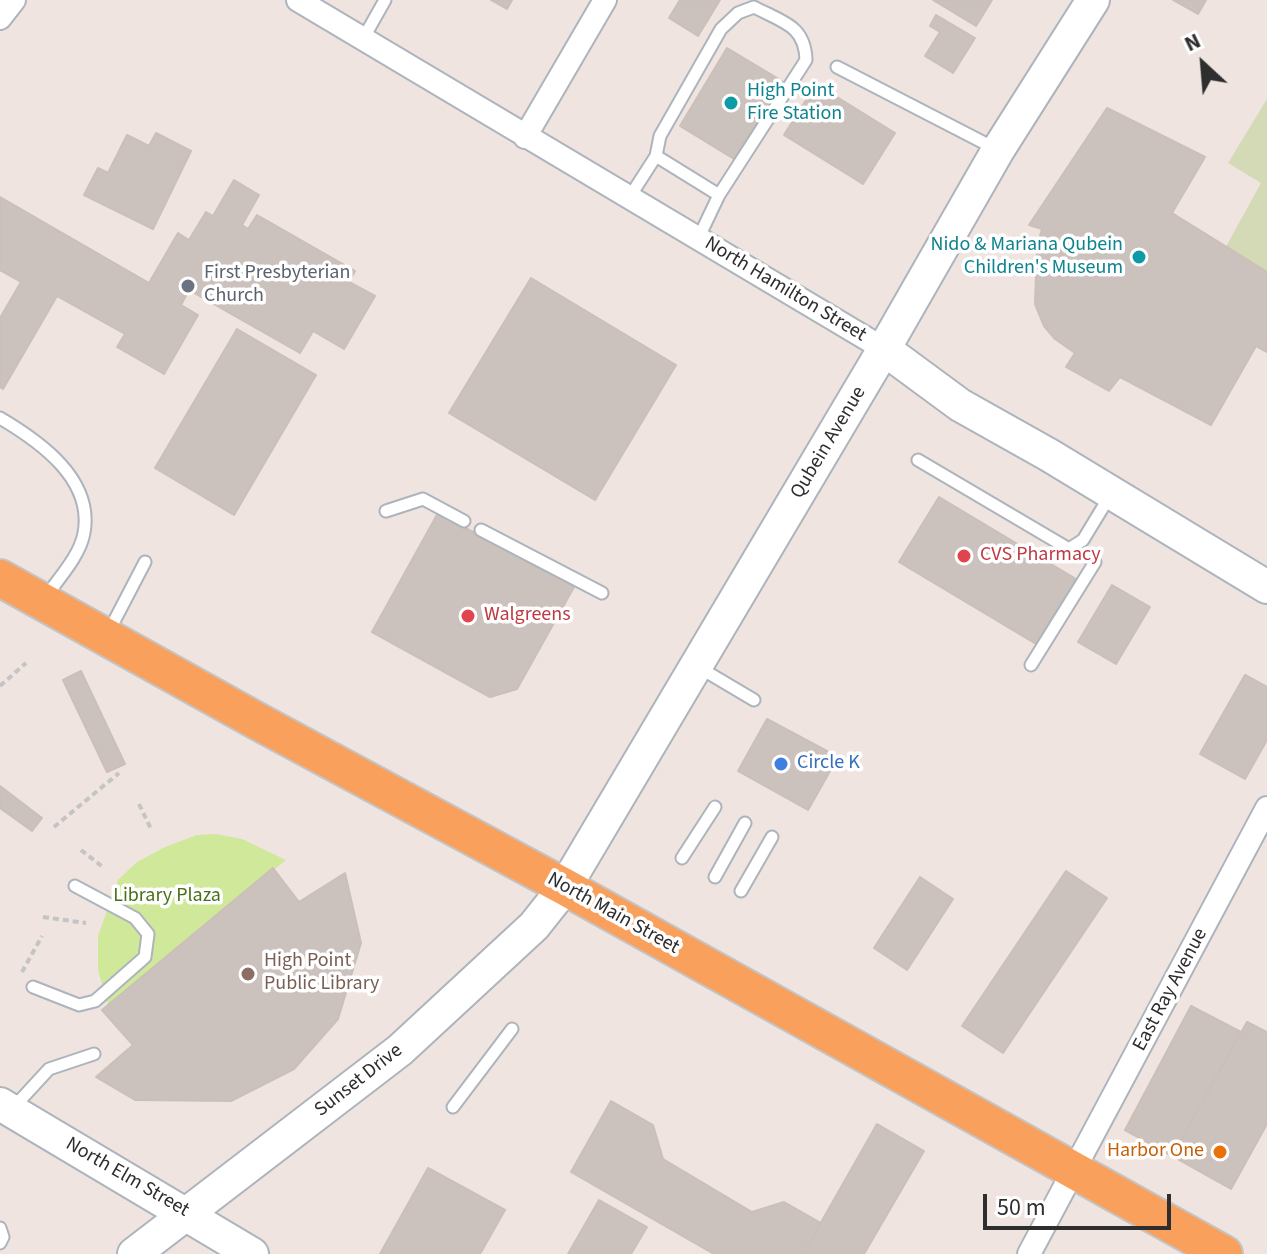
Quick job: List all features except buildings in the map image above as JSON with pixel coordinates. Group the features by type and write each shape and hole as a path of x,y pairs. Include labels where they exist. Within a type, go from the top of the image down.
{"main road":[{"name":"Qubein Avenue","path":"565,887 884,349 998,150 1093,0"},
{"name":"North Hamilton Street","path":"884,349 960,405 1267,587"},
{"name":"North Main Street","path":"0,578 565,887 1224,1254"},
{"name":"Sunset Drive","path":"134,1254 400,1050 534,926 565,887"},
{"name":"North Elm Street","path":"6,1107 252,1254"}],"street":[{"path":"0,18 14,0"},
{"name":"North Hamilton Street","path":"298,0 884,349"},
{"path":"525,137 605,0"},
{"name":"East Ray Avenue","path":"1029,1254 1267,808"}],"lane":[{"path":"363,39 385,0"},
{"path":"629,198 656,156 660,136 721,29 738,13 754,7 793,28 806,42 806,60 719,195 698,239"},
{"path":"837,67 998,150"},
{"path":"656,156 719,195"},
{"path":"0,418 62,465 76,486 81,501 84,534 78,549 43,602"},
{"path":"918,460 1069,549 1083,540 1111,494"},
{"path":"386,511 423,499 464,521"},
{"path":"481,530 602,593"},
{"path":"106,637 145,562"},
{"path":"1031,665 1095,562"},
{"path":"696,666 754,700"},
{"path":"682,858 715,807"},
{"path":"715,877 745,823"},
{"path":"741,891 772,837"},
{"path":"33,987 79,1005 95,1001 145,957 148,934 135,918 75,886"},
{"path":"453,1107 512,1029"},
{"path":"6,1107 49,1069 94,1054"},
{"path":"0,1228 3,1237 0,1243"}],"path":[{"path":"0,686 26,663"},
{"path":"54,827 119,773"},
{"path":"139,804 152,831"},
{"path":"81,850 104,868"},
{"path":"43,917 86,923"},
{"path":"18,980 42,936"}],"green space":[{"path":"1267,99 1267,278 1223,252 1261,183 1228,163"},
{"name":"Library Plaza","path":"216,834 242,839 286,860 108,1005 98,970 98,936 118,880 137,862 165,847 197,835"}],"place":[{"name":"High Point Fire Station","path":"731,103"},
{"name":"Nido & Mariana Qubein Children's Museum","path":"1139,257"},
{"name":"First Presbyterian Church","path":"188,286"},
{"name":"CVS Pharmacy","path":"964,556"},
{"name":"Walgreens","path":"468,616"},
{"name":"Circle K","path":"781,764"},
{"name":"High Point Public Library","path":"248,974"},
{"name":"Harbor One","path":"1220,1152"}]}
